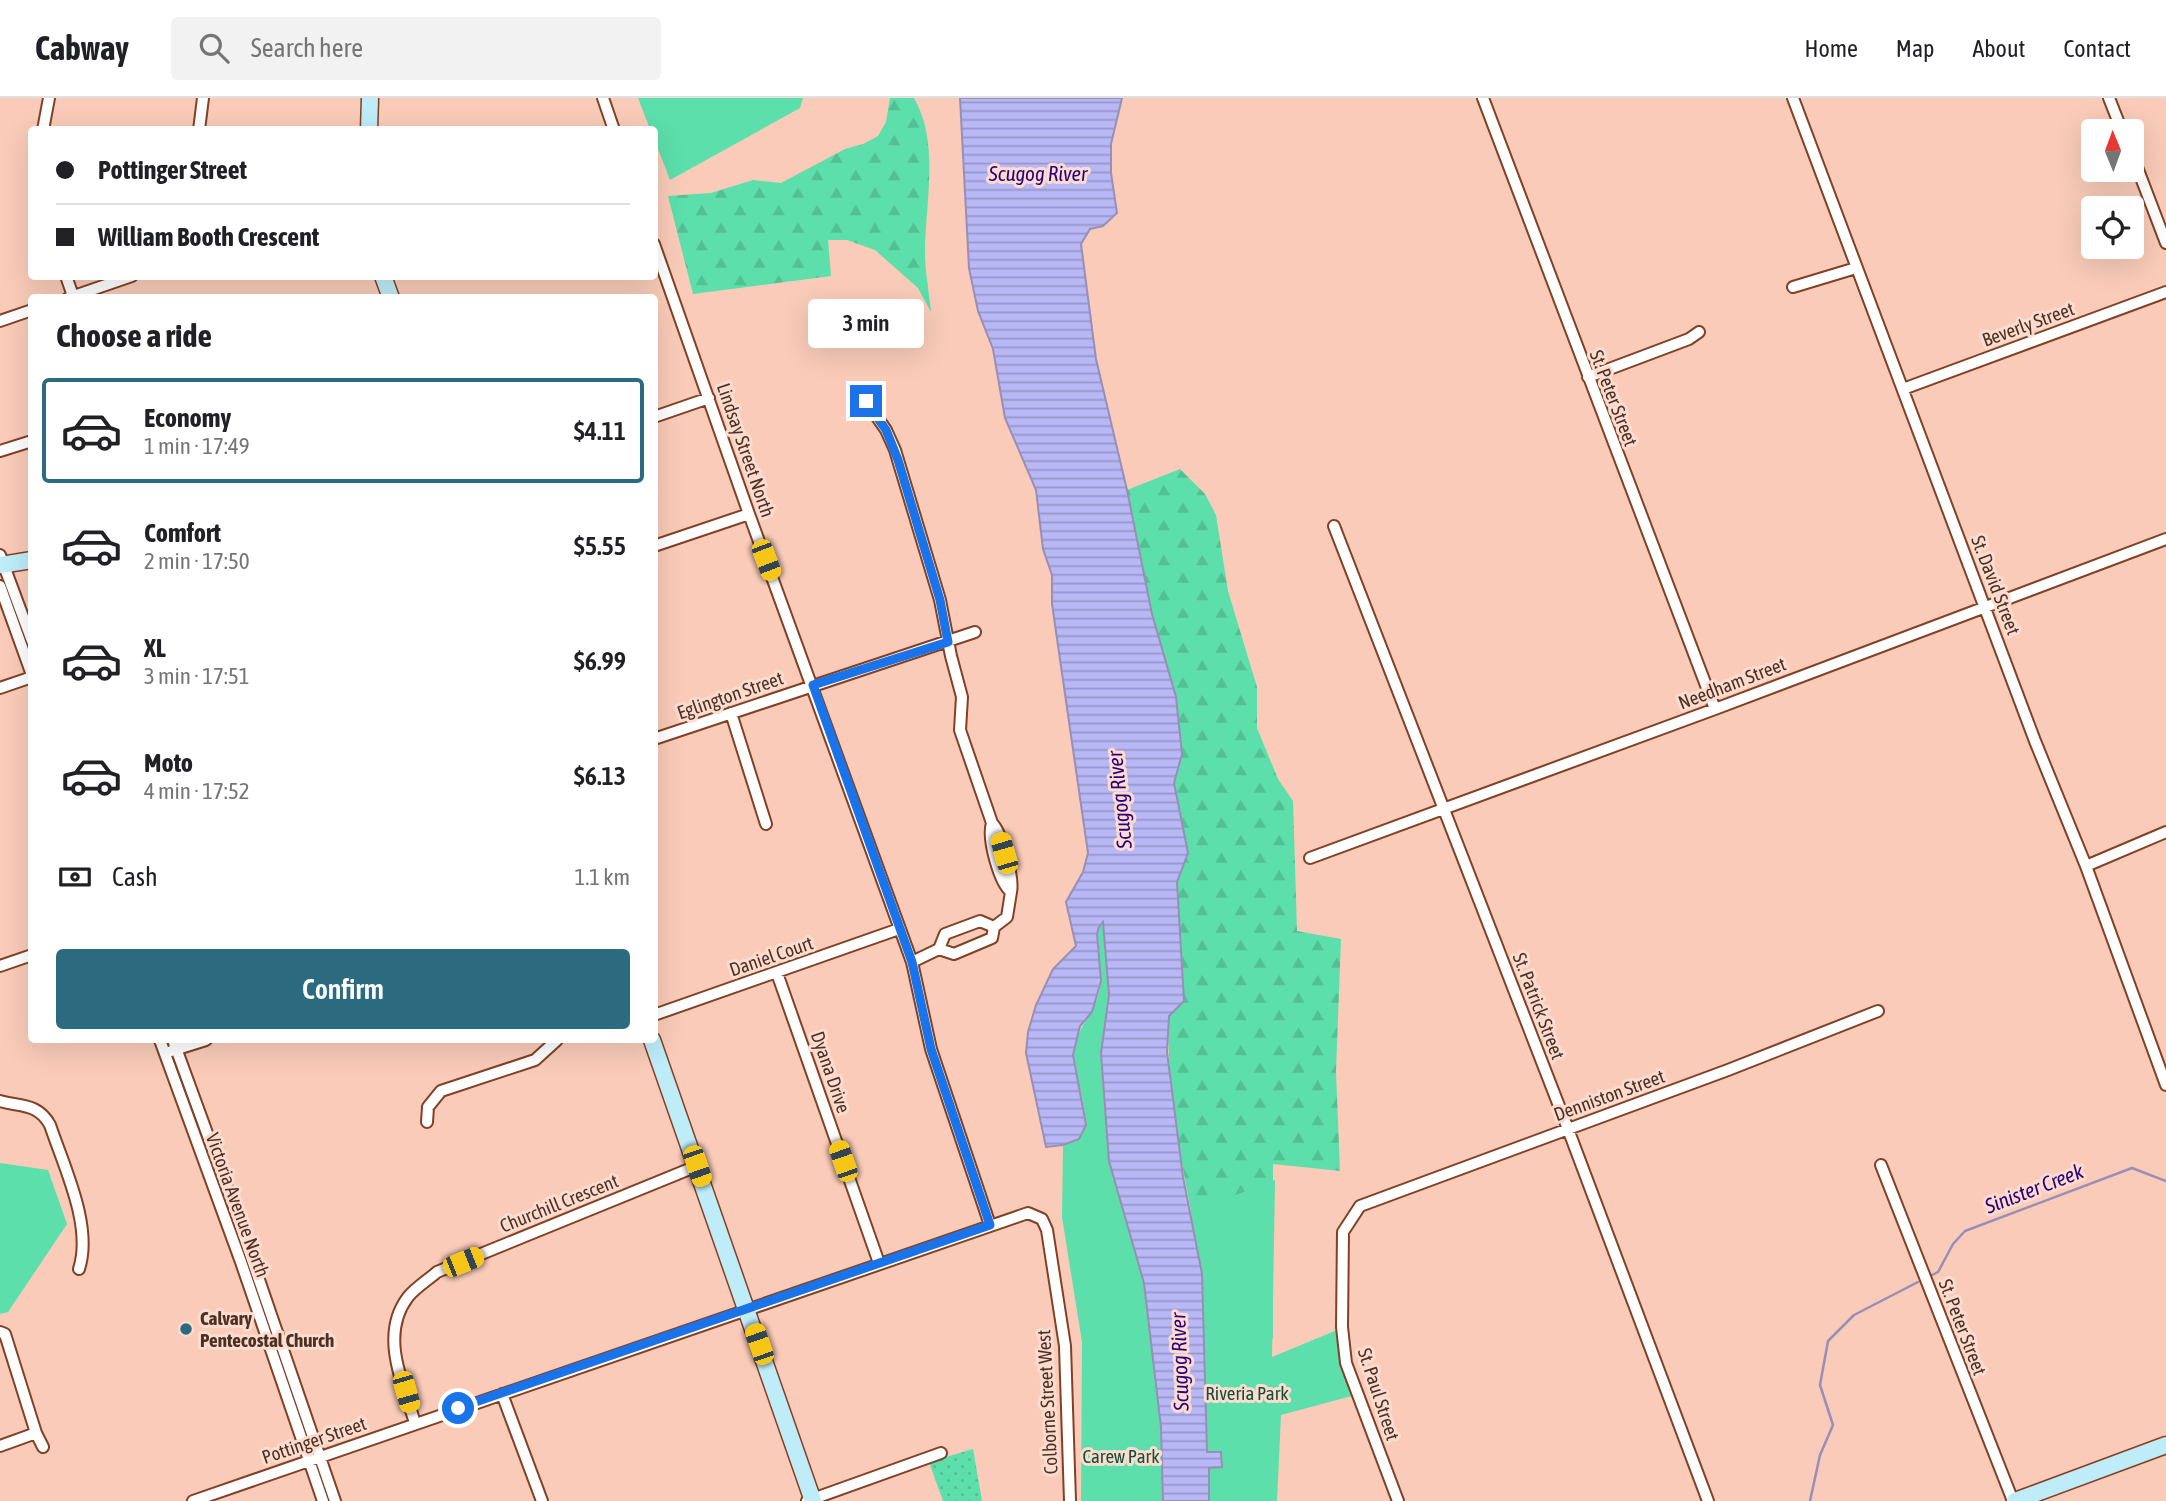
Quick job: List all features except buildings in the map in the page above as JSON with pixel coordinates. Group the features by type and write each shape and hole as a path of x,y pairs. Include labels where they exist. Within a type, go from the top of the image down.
{"street":[{"path":"44,126 49,98"},
{"path":"200,126 203,98"},
{"path":"369,126 370,98"},
{"path":"603,98 613,126"},
{"name":"St. Peter Street","path":"1483,98 1714,709"},
{"name":"St. David Street","path":"1793,98 2040,754 2086,866 2166,1085"},
{"path":"2109,98 2117,119"},
{"path":"2143,182 2166,243"},
{"name":"Lindsay Street North","path":"658,255 912,962 931,1049 990,1225"},
{"path":"1793,287 1856,268"},
{"path":"80,294 120,280"},
{"name":"Beverly Street","path":"1903,389 2166,292"},
{"path":"0,321 28,311"},
{"path":"1588,377 1689,339 1699,332"},
{"path":"658,416 709,398"},
{"path":"866,401 886,430 898,460 940,600 962,697 960,730 992,823 989,832 1000,855 1004,886 1011,892 1007,917 994,927 992,938 954,954 940,949 912,962"},
{"path":"0,451 28,442"},
{"path":"658,545 749,514"},
{"name":"St. Patrick Street","path":"1334,526 1568,1129 1708,1501"},
{"name":"Needham Street","path":"1310,858 2166,539"},
{"path":"28,561 1,561 28,631"},
{"path":"0,586 28,665"},
{"name":"Eglington Street","path":"658,738 975,632"},
{"path":"0,688 28,678"},
{"path":"731,713 766,824"},
{"path":"2086,866 2166,832"},
{"path":"940,949 945,934 979,921 994,927"},
{"name":"Daniel Court","path":"658,1014 899,929"},
{"path":"0,966 28,956"},
{"name":"Dyana Drive","path":"777,973 878,1263"},
{"name":"Denniston Street","path":"1354,1213 1360,1206 1878,1011"},
{"path":"171,1047 191,1043"},
{"path":"427,1122 428,1107 441,1091 535,1060 554,1043"},
{"path":"653,1043 811,1500 941,1453"},
{"name":"Victoria Avenue North","path":"171,1047 233,1207 314,1458 323,1501"},
{"name":"Victoria Avenue North","path":"171,1047 221,1210 314,1458 335,1501"},
{"path":"0,1101 34,1109 44,1114 50,1125 82,1222 83,1256 79,1269"},
{"name":"St. Peter Street","path":"1881,1165 2014,1501"},
{"name":"Churchill Crescent","path":"415,1423 393,1346 398,1315 409,1296 437,1272 697,1166"},
{"path":"221,1210 233,1207"},
{"name":"Pottinger Street","path":"193,1501 990,1225 1028,1213 1042,1219"},
{"name":"St. Paul Street","path":"1354,1213 1343,1232 1342,1327 1346,1363 1398,1501"},
{"name":"Colborne Street West","path":"1042,1219 1047,1230 1065,1346 1070,1501"},
{"path":"0,1332 5,1335 36,1433 43,1447"},
{"path":"502,1394 542,1501"},
{"path":"0,1446 36,1433"},
{"path":"2014,1501 2166,1445"}],"green space":[{"path":"638,98 803,98 800,108 670,180 658,149 658,126 649,126"},
{"path":"890,98 914,98 927,136 929,176 925,258 931,312 918,288 875,250 847,240 828,240 831,276 693,294 668,196 711,193 753,180 781,183 845,149 878,136 886,122"},
{"path":"1180,469 1205,494 1216,515 1228,591 1257,687 1257,728 1278,779 1293,801 1297,931 1341,939 1336,1071 1340,1171 1273,1164 1273,1338 1205,1356 1203,1281 1170,1080 1169,1016 1184,1001 1177,882 1188,853 1174,782 1182,754 1176,697 1152,614 1127,490"},
{"name":"Carew Park","path":"1103,921 1109,995 1101,1053 1109,1161 1144,1283 1161,1427 1163,1501 1081,1501 1082,1342 1062,1217 1063,1145 1078,1139 1085,1123 1074,1055 1078,1036 1100,990 1097,942"},
{"path":"0,1163 48,1170 67,1224 8,1312 0,1314"},
{"name":"Riveria Park","path":"1275,1180 1272,1357 1342,1328 1359,1394 1281,1415 1277,1501 1209,1501 1209,1468 1221,1453 1207,1453 1202,1274 1190,1212"},
{"path":"973,1449 982,1501 943,1501 929,1462"}],"water":[{"name":"Scugog River","path":"960,98 1122,98 1111,144 1111,173 1117,213 1103,226 1090,229 1081,244 1096,359 1127,490 1152,614 1176,697 1182,754 1174,783 1188,853 1177,882 1184,1001 1169,1016 1167,1052 1183,1177 1202,1274 1207,1452 1221,1452 1222,1467 1209,1468 1209,1501 1163,1501 1161,1427 1144,1283 1109,1161 1101,1053 1109,995 1103,922 1097,934 1101,981 1092,1012 1080,1026 1073,1055 1086,1125 1079,1139 1046,1147 1026,1053 1028,1032 1036,1005 1053,969 1076,946 1066,902 1083,872 1088,853 1052,604 1052,575 1043,549 1036,490 1005,418 993,349 978,311 969,268"}],"waterway":[{"name":"Sinister Creek","path":"1932,1275 1938,1272 1953,1244 1965,1231 2132,1168 2166,1181"},
{"name":"Sinister Creek","path":"1810,1501 1820,1455 1833,1425 1820,1385 1828,1341 1854,1315 1918,1282"}],"place":[{"name":"Calvary Pentecostal Church","path":"186,1329"}],"route":[{"path":"458,1408 990,1225 931,1049 912,962 813,685 948,642 940,600 898,460 886,430 866,401"}]}
